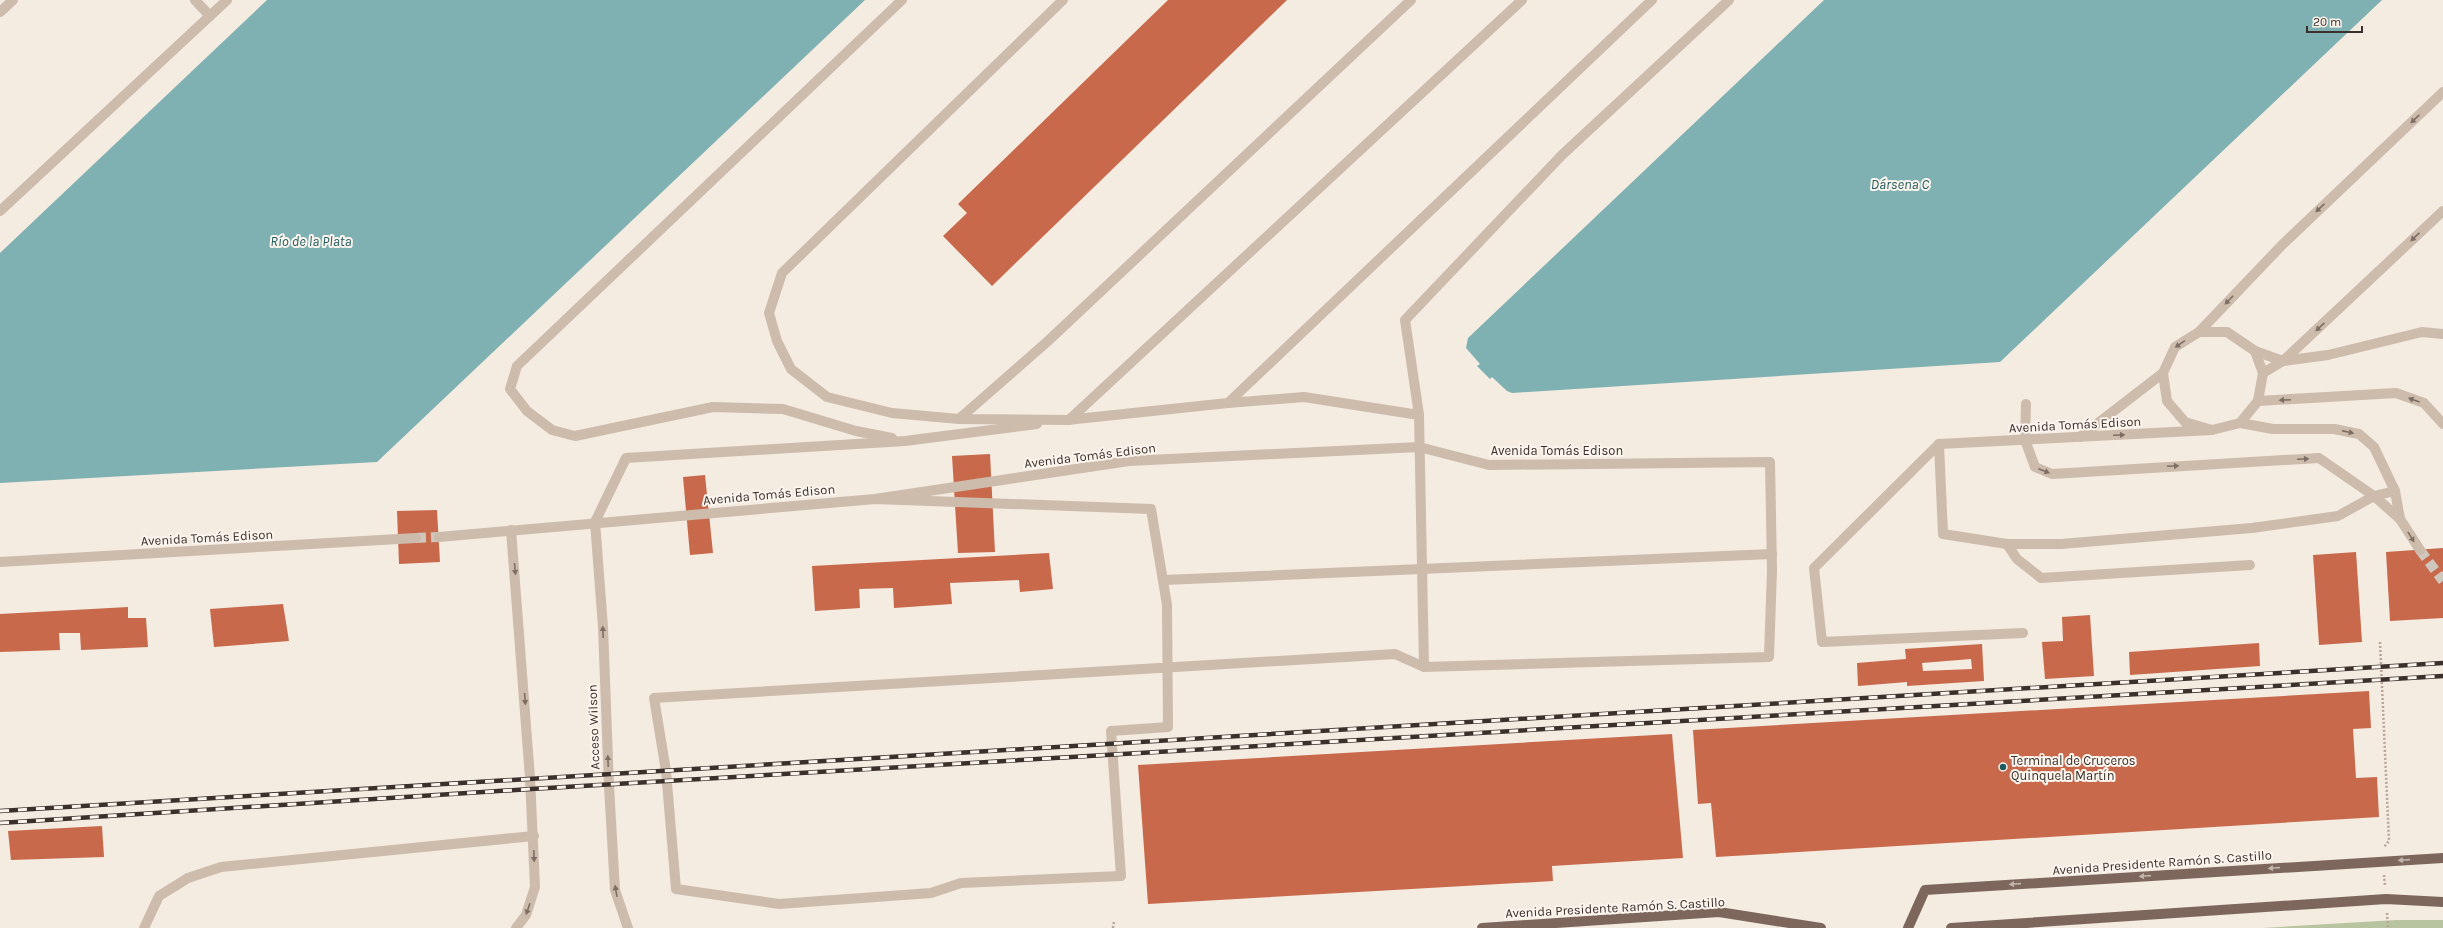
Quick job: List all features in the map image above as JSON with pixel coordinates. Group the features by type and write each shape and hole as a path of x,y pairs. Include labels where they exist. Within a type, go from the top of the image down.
{"main road":[{"name":"Avenida Presidente Ramón S. Castillo","path":"1908,928 1925,890 2443,858"},
{"path":"1951,928 2386,899 2443,902"},
{"name":"Avenida Presidente Ramón S. Castillo","path":"1482,928 1719,912 1821,928"}],"street":[{"path":"0,12 13,0"},
{"path":"195,0 210,16"},
{"path":"0,211 227,0"},
{"path":"902,0 517,366 510,389 527,411 552,430 575,436 713,407 783,409 856,431 905,441"},
{"path":"1062,0 782,273 769,313 777,341 791,369 827,398 892,414 958,419 1068,420 1522,0"},
{"path":"958,419 1048,341 1411,0"},
{"path":"1228,403 1652,0"},
{"path":"1424,667 1419,447 1420,415 1405,320 1562,155 1729,0"},
{"path":"2080,437 2163,373 2175,347 2199,332 2283,244 2443,92"},
{"path":"2263,373 2283,361 2443,211"},
{"path":"2199,332 2227,332 2255,351 2283,361 2328,355 2416,333 2443,334"},
{"path":"2240,423 2258,401 2263,373 2255,351"},
{"path":"2163,373 2167,401 2185,422 2212,430 2240,423 2273,429 2334,428 2359,434 2374,447 2395,491 2400,519"},
{"path":"2258,401 2396,393 2424,403 2443,424"},
{"path":"596,522 626,458 905,441 1068,420 1228,403 1304,397 1420,415"},
{"path":"2026,404 2025,440 2035,467 2052,474 2319,458 2374,496 2400,519 2420,550"},
{"name":"Avenida Tomás Edison","path":"1939,444 2212,430"},
{"path":"1939,444 1943,534 2007,544 2060,544 2252,528 2344,514 2374,496 2395,491"},
{"path":"1939,444 1814,568 1822,642 2022,633"},
{"name":"Avenida Tomás Edison","path":"439,537 596,522 875,499 1128,461 1419,447 1489,465 1770,462 1772,554"},
{"path":"875,499 1151,509 1164,580 1167,606 1167,669 1168,727 1111,731 1121,876 961,883 931,893 779,904 676,889 666,771 654,698 1167,669 1395,654 1424,667 1769,657 1772,554 1164,580"},
{"name":"Acceso Wilson","path":"596,522 603,627 608,786 615,890 628,928"},
{"path":"511,530 534,836 536,887 526,915 516,928"},
{"name":"Avenida Tomás Edison","path":"0,562 416,538"},
{"path":"2007,544 2017,558 2041,578 2250,565"},
{"path":"144,928 159,896 188,878 220,867 534,836"}],"path":[{"path":"2380,642 2389,841 2382,849 2388,928"},
{"path":"1113,928 1114,921"}],"green space":[{"path":"2396,920 2443,920 2443,928 2262,928"}],"water":[{"name":"Río de la Plata","path":"267,0 865,0 377,462 0,483 0,253"},
{"name":"Dársena C","path":"1824,0 2382,0 2000,362 1512,393 1507,391 1492,377 1490,379 1477,366 1480,364 1466,348 1468,338"}],"building":[{"path":"1168,0 1287,0 992,286 943,236 967,213 958,204"},
{"path":"990,454 995,552 958,553 952,456"},
{"path":"705,475 713,553 690,555 683,477"},
{"path":"437,510 440,562 399,564 397,511"},
{"path":"2443,548 2443,618 2390,621 2386,552"},
{"path":"2356,552 2362,642 2319,645 2313,555"},
{"path":"1049,553 1053,589 1020,592 1019,580 950,583 952,604 894,608 893,588 859,589 860,608 815,611 812,566"},
{"path":"283,604 289,641 214,647 210,609"},
{"path":"128,607 128,618 146,618 148,647 81,650 80,633 59,633 60,650 0,652 0,614"},
{"path":"2090,615 2094,676 2045,679 2042,642 2063,641 2062,617"},
{"path":"2259,643 2260,666 2130,675 2129,652"},
{"path":"1982,644 1984,681 1907,686 1907,682 1858,686 1857,663 1906,659 1905,649","holes":["1971,659 1972,669 1923,671 1922,663"]},
{"name":"Terminal de Cruceros Quinquela Martín","path":"2369,691 2371,728 2353,729 2356,778 2377,777 2379,817 1716,857 1711,803 1698,804 1693,730"},
{"path":"1672,734 1683,858 1552,866 1553,881 1148,904 1138,765"},
{"path":"102,826 104,857 11,860 8,831"}],"tunnel":[{"path":"416,538 439,537"},
{"path":"2420,550 2443,581"}],"railway":[{"path":"0,811 2443,663"},
{"path":"0,823 531,789 2443,676"}],"place":[{"name":"Terminal de Cruceros Quinquela Martín","path":"2003,767"}]}
